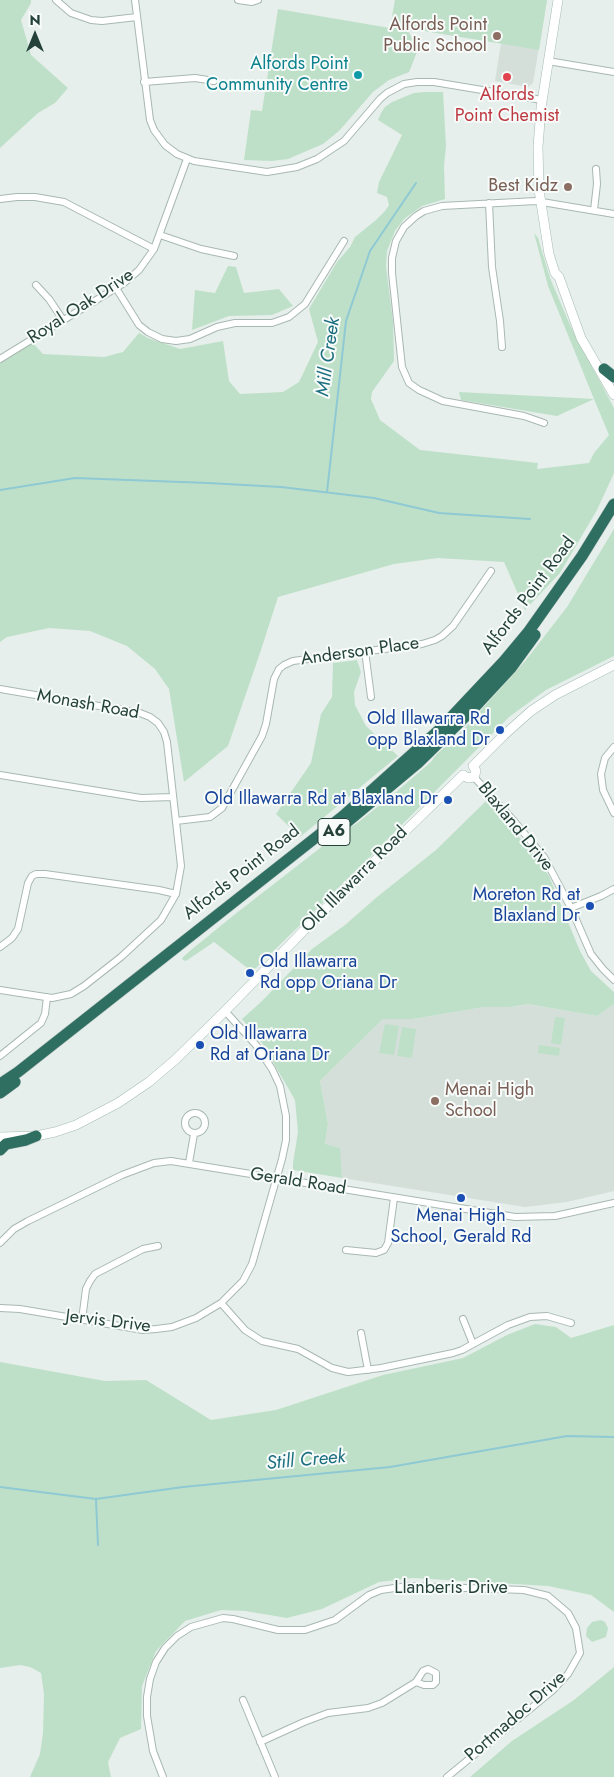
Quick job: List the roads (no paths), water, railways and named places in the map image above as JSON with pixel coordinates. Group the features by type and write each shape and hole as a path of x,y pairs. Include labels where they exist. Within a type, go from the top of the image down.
{"highway":[{"path":"604,369 614,377"},
{"name":"Alfords Point Road","path":"0,1084 18,1072 343,816 440,729 504,661 532,627 582,556 614,504"},
{"name":"Alfords Point Road","path":"0,1094 358,813 418,763 473,709 511,668 571,586 614,518"},
{"path":"0,1150 6,1144 36,1136"}],"street":[{"path":"56,0 71,13 84,18 102,20 137,17"},
{"path":"135,0 148,115 154,130 165,145 187,159 267,172 297,167 317,159 344,141 380,99 404,84 434,82 542,100"},
{"path":"238,0 252,2 258,0"},
{"path":"558,0 542,100 538,156 541,202 550,249 553,253 559,277 577,328 614,395"},
{"path":"548,61 614,72"},
{"path":"144,82 195,78 214,81"},
{"name":"Royal Oak Drive","path":"0,359 116,288 139,270 154,249 187,159"},
{"path":"594,210 597,184 596,169"},
{"path":"0,199 35,197 64,202 154,249"},
{"path":"544,423 524,416 443,401 414,387 406,378 402,367 392,265 394,250 400,234 416,216 433,208 452,204 541,202 614,214"},
{"path":"489,203 492,267 502,347"},
{"path":"160,235 201,249 234,256"},
{"path":"116,288 139,325 162,339 176,341 190,339 235,323 272,323 289,317 305,304 344,241"},
{"path":"36,285 49,299 62,320"},
{"path":"575,319 614,384"},
{"name":"Anderson Place","path":"176,821 210,817 222,808 262,736 268,717 274,678 279,669 284,665 293,660 429,642 442,636 458,620 490,571"},
{"path":"365,651 371,698"},
{"path":"473,766 531,711 555,695 614,666"},
{"name":"Monash Road","path":"0,690 140,713 150,717 161,727 165,737 182,866 176,894 166,914 156,926 84,986 71,994 58,997 0,990"},
{"path":"614,747 605,758 601,774 603,790 614,813"},
{"path":"468,765 473,766 476,771 474,777 468,778 464,775 464,767 468,765"},
{"path":"0,775 141,798 173,797"},
{"name":"Old Illawarra Road","path":"0,1137 36,1136 76,1125 118,1104 149,1082 175,1060 324,910 464,775"},
{"name":"Blaxland Drive","path":"474,777 514,820 544,857 571,908 582,938 591,954 614,980"},
{"path":"0,947 12,938 18,929 28,883 32,876 40,873 176,894"},
{"path":"571,908 602,896 614,889"},
{"path":"0,1056 41,1023 45,1014 47,997"},
{"name":"Jervis Drive","path":"0,1308 20,1309 143,1330 156,1329 183,1324 221,1303 243,1281 252,1264 282,1159 286,1133 286,1116 280,1086 272,1069 262,1053 224,1011"},
{"path":"189,1163 194,1134"},
{"name":"Gerald Road","path":"0,1243 14,1229 28,1220 137,1168 171,1161 495,1214 535,1218 576,1212 614,1203"},
{"path":"346,1250 376,1253 384,1250 388,1244 394,1198"},
{"path":"82,1320 86,1289 90,1280 96,1274 143,1249 158,1246"},
{"path":"221,1303 245,1330 262,1341 298,1349 311,1355 324,1365 339,1371 368,1370 454,1353 508,1325 530,1317 547,1316 571,1323"},
{"path":"464,1319 473,1344"},
{"path":"361,1333 368,1370"},
{"name":"Llanberis Drive","path":"163,1777 153,1751 147,1716 147,1697 150,1679 156,1662 166,1648 177,1636 191,1627 223,1618 246,1621 278,1630 305,1630 335,1620 369,1596 381,1590 408,1586 524,1590 548,1596 560,1604 568,1613 576,1628 580,1653"},
{"name":"Portmadoc Drive","path":"447,1777 552,1691 568,1674 580,1653"},
{"path":"260,1742 328,1713 368,1708 382,1703 416,1682"},
{"path":"243,1700 275,1777"}],"waterway":[{"name":"Mill Creek","path":"327,492 346,321 370,251 416,183"},
{"path":"0,490 75,478 208,483 281,487 374,498 439,513 530,519"},
{"name":"Still Creek","path":"0,1487 96,1499 183,1487 390,1467 567,1436 614,1437"},
{"path":"96,1500 98,1545"}],"place":[{"name":"Alfords Point Public School","path":"497,36"},
{"name":"Alfords Point Community Centre","path":"358,75"},
{"name":"Alfords Point Chemist","path":"507,77"},
{"name":"Best Kidz","path":"568,187"},
{"name":"Old Illawarra Rd opp Blaxland Dr","path":"500,730"},
{"name":"Old Illawarra Rd at Blaxland Dr","path":"448,800"},
{"name":"Moreton Rd at Blaxland Dr","path":"590,906"},
{"name":"Old Illawarra Rd opp Oriana Dr","path":"250,973"},
{"name":"Old Illawarra Rd at Oriana Dr","path":"200,1045"},
{"name":"Menai High School","path":"435,1101"},
{"name":"Menai High School, Gerald Rd","path":"461,1198"}]}
